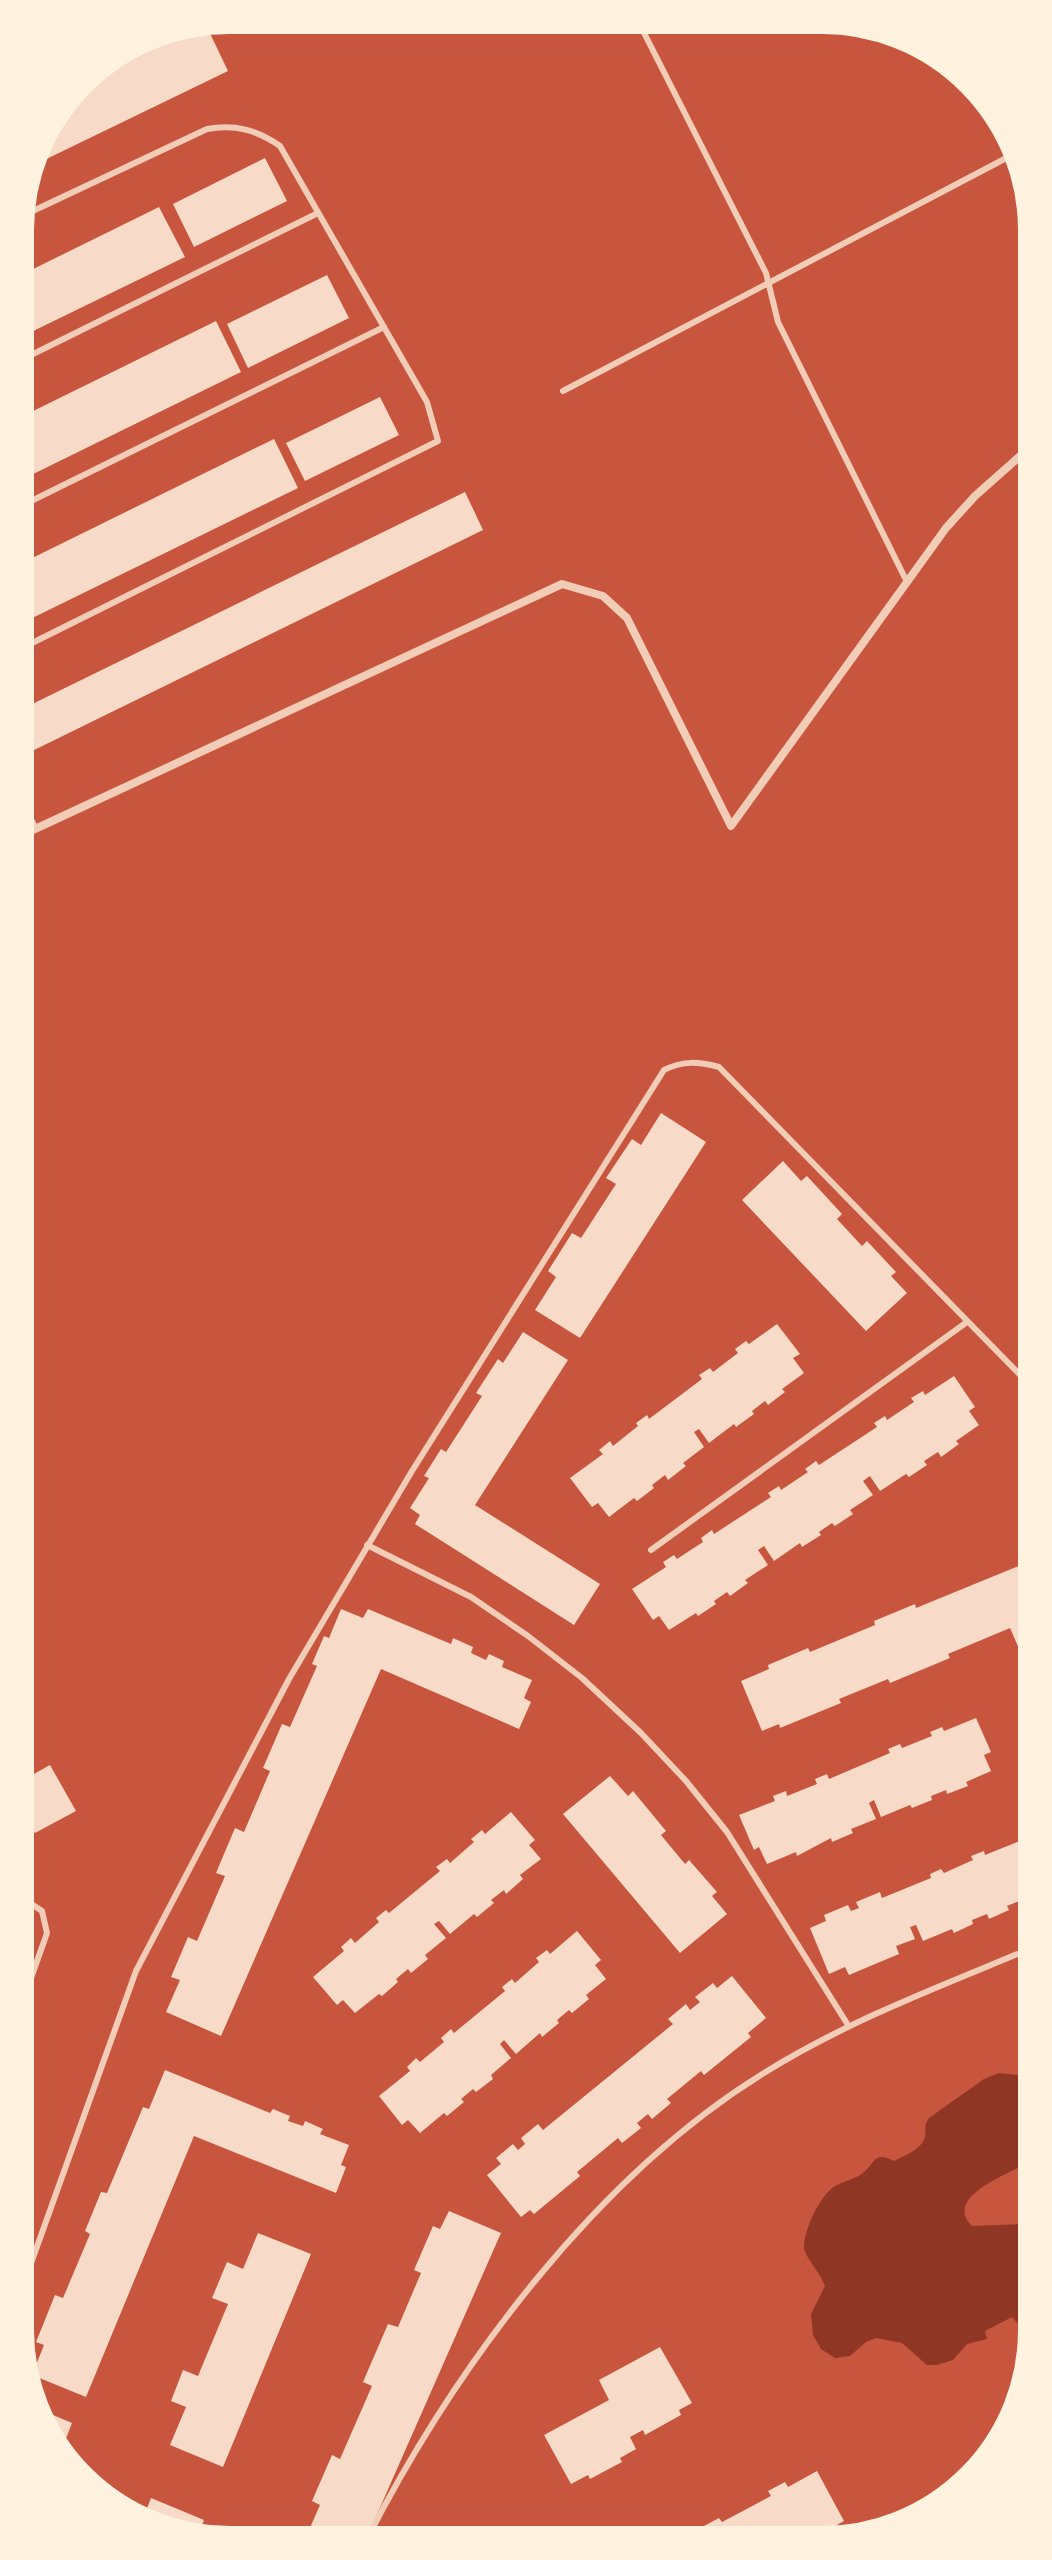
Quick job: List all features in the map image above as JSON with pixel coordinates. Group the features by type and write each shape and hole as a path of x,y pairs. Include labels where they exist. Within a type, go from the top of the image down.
{"street":[{"path":"32,831 562,584 603,596 627,618 731,826 946,528 975,496 1020,456"}],"lane":[{"path":"644,32 766,273 778,322 907,582"},
{"path":"32,643 438,441 427,402 280,146 265,135 247,128 220,126 207,129 33,211"},
{"path":"563,391 1006,158"},
{"path":"32,355 318,213"},
{"path":"32,501 384,327"},
{"path":"32,821 36,829"},
{"path":"32,2261 136,1971 289,1679 367,1545 664,1070 698,1062 719,1067 1020,1375"},
{"path":"651,1550 967,1322"},
{"path":"367,1545 471,1597 528,1636 582,1678 641,1733 686,1781 727,1832 848,2025"},
{"path":"32,1904 42,1911 47,1933 32,1975"},
{"path":"373,2528 423,2439 471,2366 523,2297 580,2230 633,2176 713,2109 763,2074 848,2025 1020,1953"}],"shaded area":[{"path":"999,2073 1020,2075 1020,2167 973,2195 966,2204 965,2215 972,2226 1020,2224 1019,2325 1012,2317 985,2331 987,2339 967,2344 953,2360 937,2365 927,2365 902,2343 876,2338 866,2342 850,2356 835,2358 821,2349 813,2335 811,2314 825,2286 804,2247 814,2214 829,2191 861,2174 879,2157 894,2161 916,2149 923,2142 929,2118 984,2079"}],"building":[{"path":"210,33 228,71 45,160 58,131 81,99 124,63 166,42"},
{"path":"265,158 287,201 194,247 173,204"},
{"path":"159,207 185,257 32,332 32,270"},
{"path":"327,275 349,318 248,368 227,324"},
{"path":"216,321 241,372 32,475 32,412"},
{"path":"380,397 399,435 305,481 286,443"},
{"path":"274,439 298,488 32,618 32,558"},
{"path":"465,492 483,530 32,751 32,704"},
{"path":"661,1113 706,1142 580,1338 535,1310 556,1277 548,1271 572,1233 581,1238 616,1184 606,1178 632,1139 641,1145"},
{"path":"783,1161 801,1181 807,1176 842,1214 837,1219 862,1246 867,1241 896,1272 891,1276 907,1293 866,1331 742,1200"},
{"path":"777,1324 800,1354 793,1358 804,1373 782,1389 785,1392 768,1405 765,1401 752,1411 754,1414 736,1427 734,1424 709,1443 699,1429 694,1432 704,1447 683,1463 686,1466 668,1480 665,1475 637,1501 634,1498 609,1517 598,1503 592,1507 570,1478 603,1454 599,1450 610,1441 613,1446 638,1426 636,1423 647,1415 649,1419 702,1379 699,1375 710,1368 713,1372 738,1353 735,1349 746,1341 749,1344"},
{"path":"523,1332 568,1360 475,1505 600,1584 574,1625 415,1524 420,1515 410,1508 429,1478 424,1476 441,1449 446,1452 482,1396 476,1393 498,1359 503,1363"},
{"path":"954,1376 975,1407 969,1411 979,1425 956,1441 959,1444 941,1457 938,1452 924,1461 927,1465 880,1491 870,1476 863,1481 873,1495 850,1510 853,1514 835,1526 832,1523 819,1532 821,1535 802,1547 800,1543 774,1561 764,1546 758,1550 768,1565 745,1580 748,1583 730,1596 727,1592 698,1616 696,1613 669,1630 659,1616 653,1620 632,1589 666,1567 663,1562 674,1555 677,1559 703,1542 701,1538 712,1530 714,1534 771,1497 768,1493 779,1486 781,1490 808,1472 805,1469 816,1461 819,1465 877,1427 874,1423 885,1416 887,1420 914,1402 911,1398 923,1391 925,1395"},
{"path":"1020,1565 1020,1651 1010,1628 890,1683 888,1679 839,1699 841,1703 780,1728 779,1724 762,1731 741,1681 769,1669 768,1665 808,1648 810,1652 875,1625 874,1621 915,1604 916,1608"},
{"path":"341,1609 363,1618 368,1609 451,1644 453,1638 473,1647 471,1653 486,1660 489,1654 504,1661 502,1667 532,1680 524,1698 531,1702 519,1729 381,1669 221,2036 166,2012 180,1980 171,1977 188,1937 197,1941 225,1876 216,1873 235,1828 244,1832 270,1771 263,1768 282,1724 290,1727 317,1666 312,1664 324,1636 329,1638"},
{"path":"976,1718 991,1752 984,1755 991,1771 966,1782 968,1786 947,1794 946,1790 931,1796 932,1800 881,1817 874,1800 869,1803 876,1819 851,1829 853,1833 832,1842 831,1838 797,1856 796,1852 767,1864 759,1847 754,1850 739,1815 775,1801 773,1796 786,1791 787,1796 817,1784 815,1779 827,1774 829,1779 890,1753 888,1749 900,1744 902,1748 932,1736 930,1732 942,1727 944,1731"},
{"path":"50,1765 76,1811 35,1833 32,1828 32,1775"},
{"path":"610,1776 628,1796 633,1791 666,1831 661,1835 685,1864 689,1860 717,1892 712,1896 727,1914 680,1953 563,1814"},
{"path":"511,1812 535,1840 529,1845 541,1859 520,1875 523,1879 506,1894 504,1890 491,1900 494,1903 477,1917 474,1914 450,1934 439,1921 434,1924 446,1938 425,1955 428,1959 411,1973 408,1969 382,1996 379,1994 355,2013 343,2000 337,2005 313,1977 344,1951 341,1947 351,1938 355,1943 379,1922 376,1918 386,1910 389,1913 440,1871 436,1867 447,1859 450,1863 474,1842 471,1839 482,1830 485,1834"},
{"path":"1020,1841 1020,1901 1007,1906 1009,1910 989,1919 987,1914 954,1933 952,1929 923,1941 916,1925 910,1927 915,1939 896,1946 899,1954 849,1975 845,1967 829,1974 810,1928 826,1921 824,1915 848,1905 851,1911 859,1908 856,1902 880,1892 882,1898 931,1878 930,1874 941,1869 944,1873 973,1860 971,1856 984,1851 985,1855"},
{"path":"577,1931 601,1960 595,1965 606,1979 586,1995 589,1999 572,2013 569,2010 557,2020 559,2023 542,2037 540,2033 516,2054 504,2040 500,2044 511,2058 491,2075 493,2079 476,2092 473,2089 461,2099 464,2102 447,2116 444,2113 420,2133 408,2120 402,2125 379,2096 410,2071 407,2067 416,2058 420,2062 444,2042 441,2038 451,2029 454,2033 505,1991 502,1987 512,1979 515,1983 539,1962 536,1958 547,1950 550,1954"},
{"path":"732,1976 766,2018 748,2033 751,2037 704,2075 701,2071 667,2099 671,2103 652,2119 648,2114 637,2123 641,2128 622,2143 618,2138 577,2172 580,2176 534,2214 530,2210 521,2217 487,2175 501,2164 496,2158 513,2144 518,2150 525,2144 521,2138 538,2124 543,2130 673,2024 668,2019 686,2004 690,2010 700,2002 695,1997 713,1983 717,1988"},
{"path":"165,2070 270,2113 273,2109 290,2116 288,2121 303,2126 305,2121 323,2129 320,2134 349,2145 341,2165 346,2167 336,2193 194,2136 86,2397 38,2377 36,2365 44,2345 36,2342 55,2295 63,2298 90,2234 85,2231 101,2192 107,2193 143,2107 149,2109"},
{"path":"449,2211 501,2233 371,2528 310,2528 320,2505 312,2501 332,2455 340,2459 372,2386 363,2382 388,2324 398,2327 421,2273 414,2270 433,2226 440,2229"},
{"path":"258,2233 311,2254 223,2467 170,2445 186,2407 171,2401 183,2370 198,2376 228,2304 212,2298 227,2262 243,2269"},
{"path":"660,2347 692,2403 679,2410 681,2415 645,2435 643,2430 630,2437 636,2449 620,2458 622,2462 590,2479 588,2475 571,2484 544,2435 609,2400 599,2380"},
{"path":"51,2414 72,2423 65,2440"},
{"path":"817,2471 844,2521 833,2527 822,2528 702,2527 719,2518 722,2522 771,2496 768,2491 785,2482 788,2487"},
{"path":"151,2498 204,2520 202,2526 191,2524 146,2510"}]}
